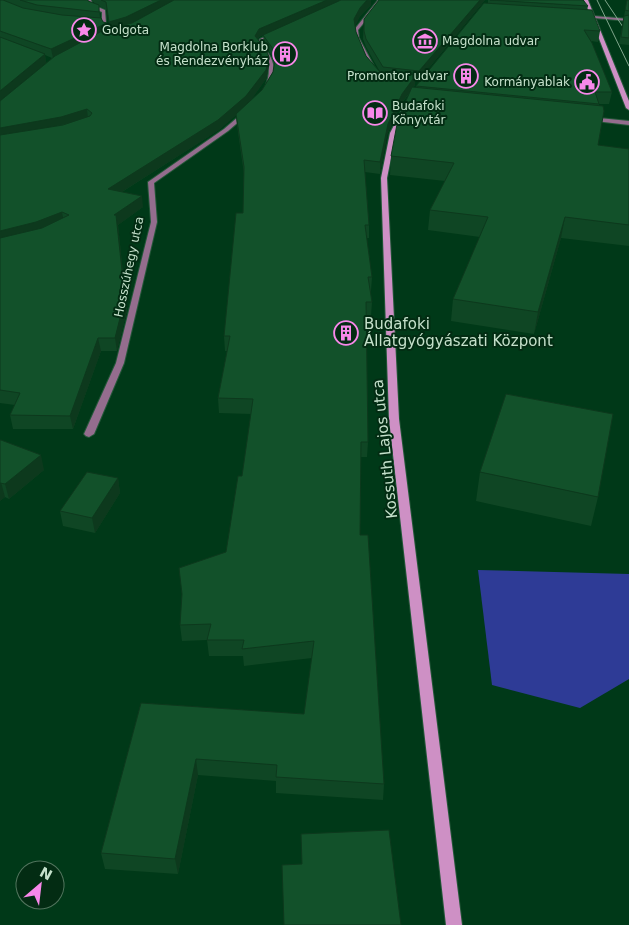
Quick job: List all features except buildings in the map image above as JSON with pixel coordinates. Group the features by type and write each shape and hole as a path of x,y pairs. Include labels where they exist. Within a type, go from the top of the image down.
{"main road":[{"path":"586,0 629,108"},
{"name":"Kossuth Lajos utca","path":"409,101 394,130 388,149 384,178 394,419 454,925"}],"street":[{"path":"89,0 91,6 104,11 104,23 110,34"},
{"path":"369,2 379,1"},
{"path":"376,75 357,38 356,30 379,1"},
{"path":"575,16 629,20"},
{"path":"95,22 104,23"},
{"path":"102,36 116,32"},
{"path":"266,90 270,84 273,66 271,58 259,44 262,40 279,32"},
{"name":"Hosszúhegy utca","path":"89,434 120,363 154,222 151,182 226,130 250,108"},
{"path":"586,118 629,123"}],"shaded area":[{"path":"478,570 629,574 629,679 580,708 492,685"}],"tram line":[{"path":"597,0 629,66"},
{"path":"605,0 629,36"}],"place":[{"name":"Golgota","path":"84,30"},
{"name":"Magdolna udvar","path":"425,41"},
{"name":"Magdolna Borklub és Rendezvényház","path":"285,54"},
{"name":"Promontor udvar","path":"466,76"},
{"name":"Kormányablak","path":"587,82"},
{"name":"Budafoki Könyvtár","path":"375,113"},
{"name":"Budafoki Állatgyógyászati Központ","path":"346,333"}]}
